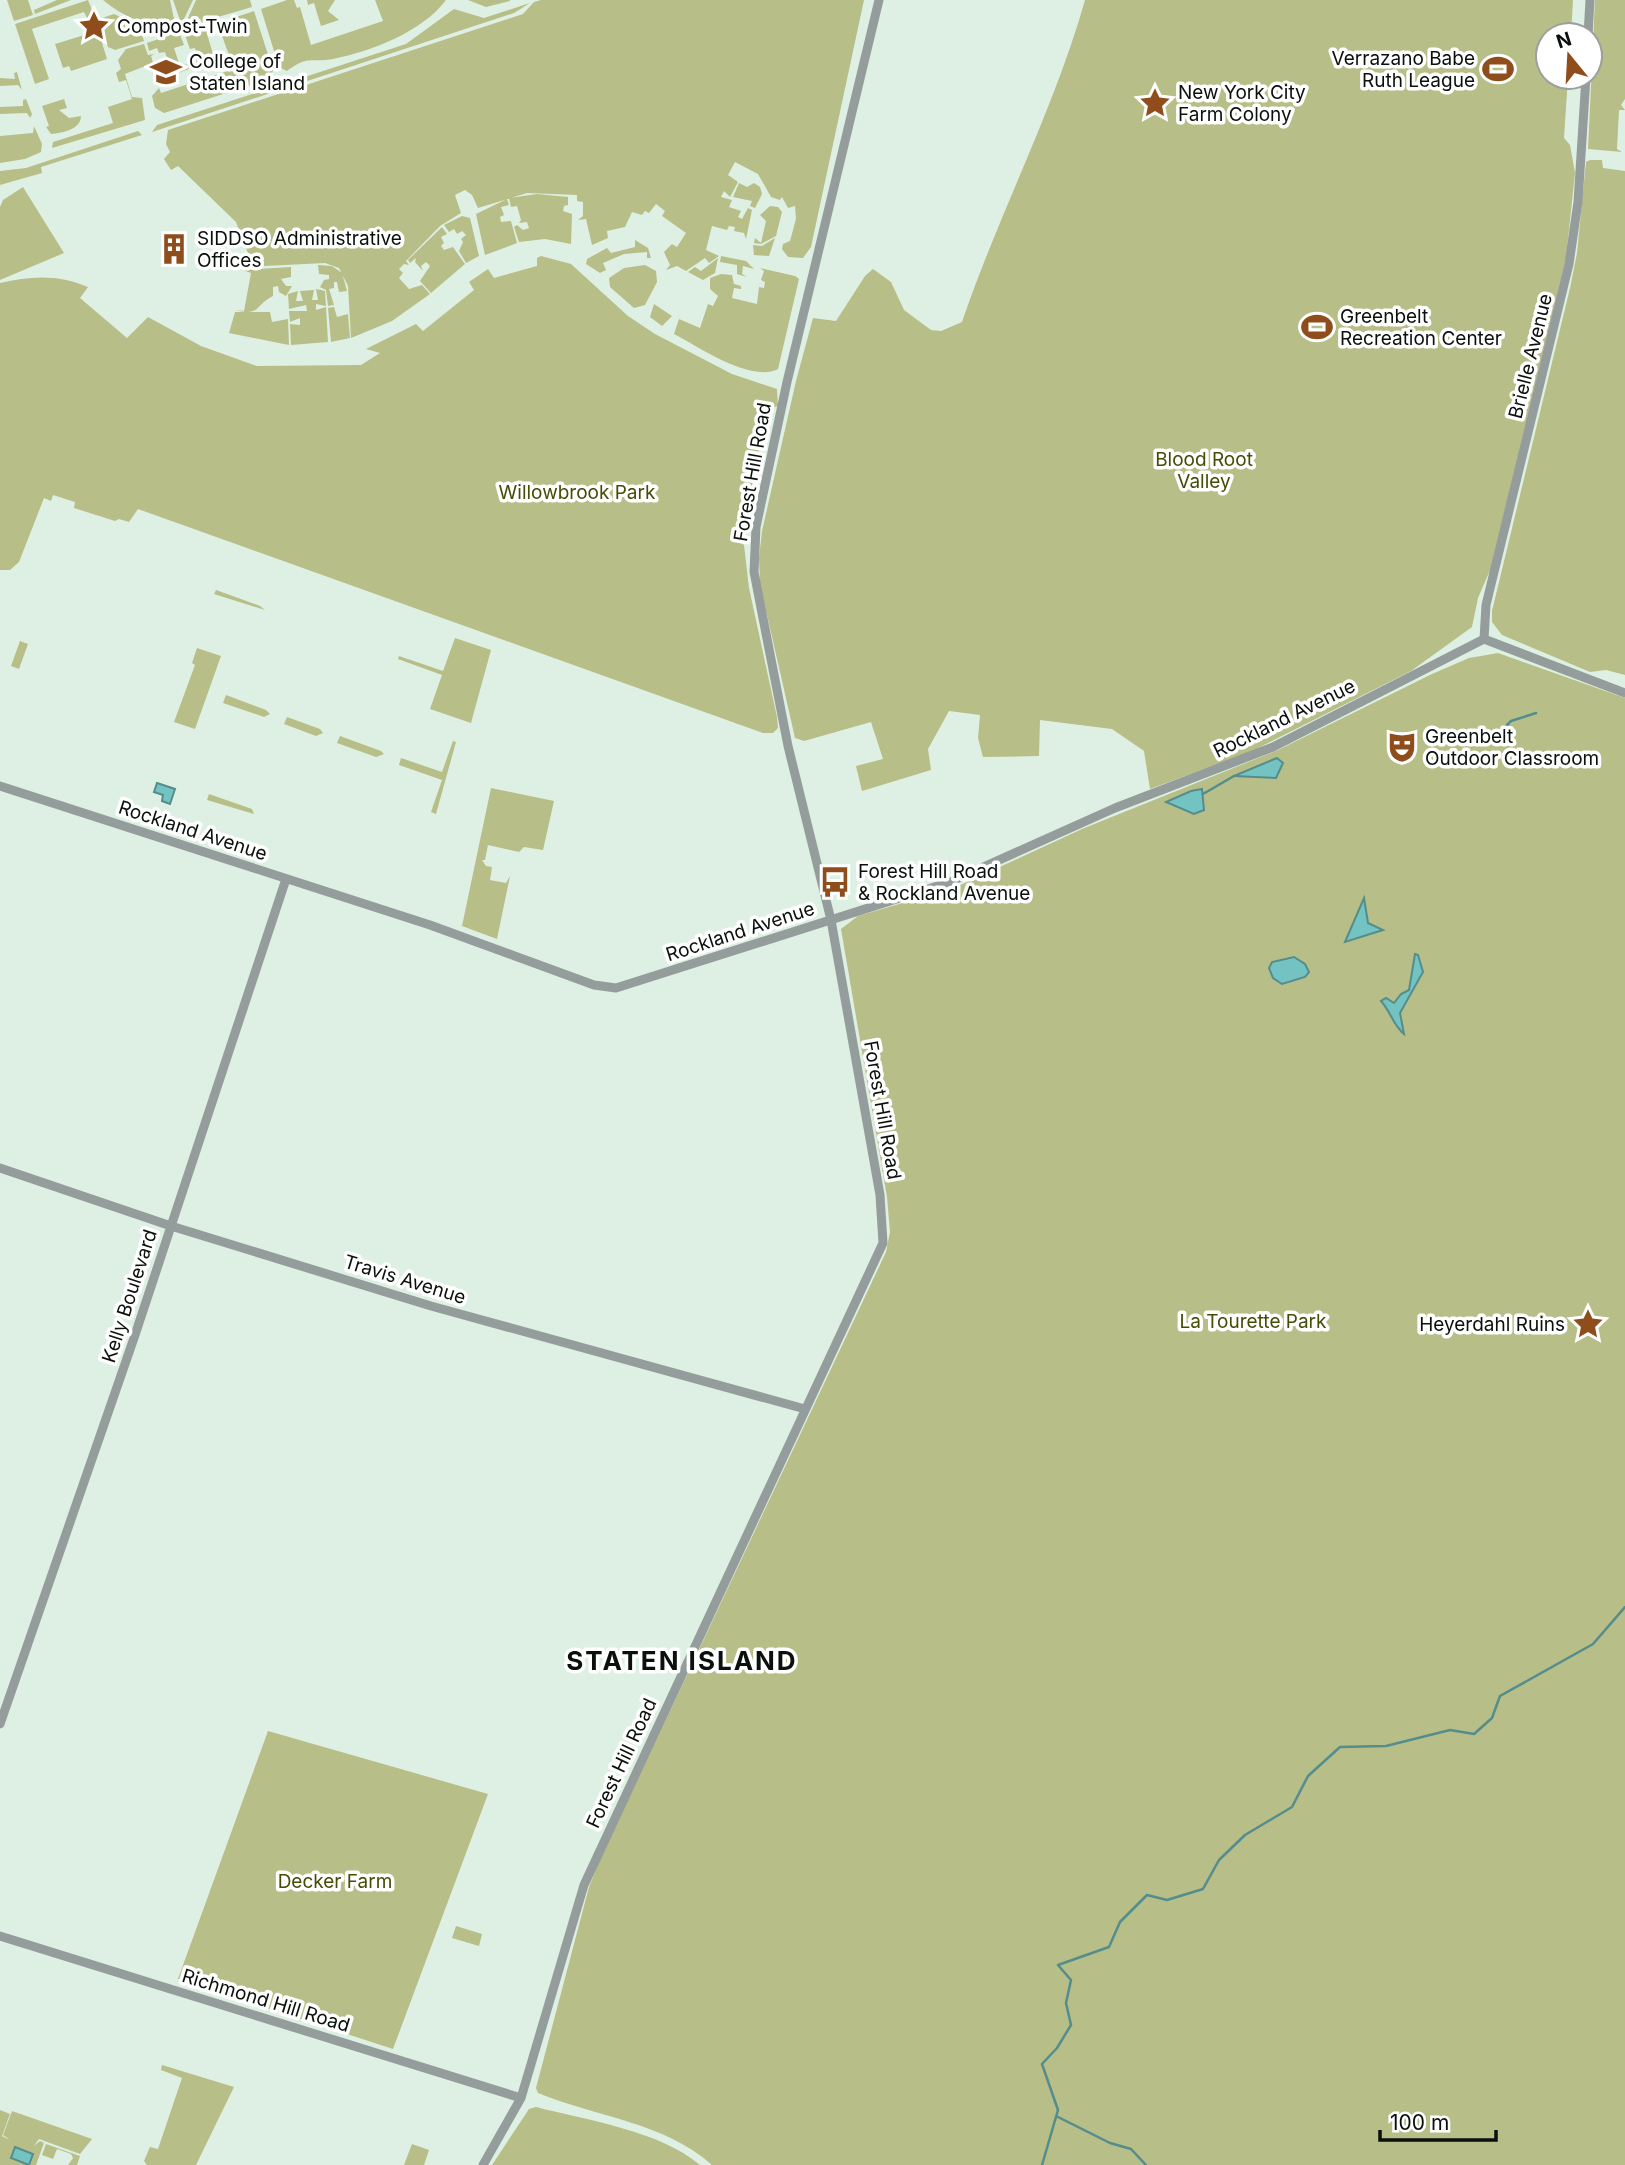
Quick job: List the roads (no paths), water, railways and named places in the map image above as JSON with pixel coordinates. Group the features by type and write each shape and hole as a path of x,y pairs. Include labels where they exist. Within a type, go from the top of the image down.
{"street":[{"name":"Forest Hill Road","path":"483,2165 522,2098 584,1885 805,1409 880,1255 884,1237 869,1128 831,920 757,597 754,572 756,527 787,382 879,0"},
{"path":"1589,21 1590,0"},
{"name":"Brielle Avenue","path":"1483,639 1486,606 1571,255 1585,91"},
{"name":"Rockland Avenue","path":"0,786 430,925 609,988 634,985 950,882 1115,808 1273,747 1483,639"},
{"path":"1483,639 1625,693"},
{"name":"Kelly Boulevard","path":"0,1724 286,878"},
{"name":"Travis Avenue","path":"0,1168 170,1226 431,1306 805,1409"},
{"name":"Richmond Hill Road","path":"0,1936 522,2098"}],"water":[{"path":"1277,758 1283,763 1276,778 1234,776"},
{"path":"157,783 175,789 170,804 162,801 163,795 154,792"},
{"path":"1202,789 1204,810 1194,814 1166,802 1191,791"},
{"path":"1364,898 1368,923 1383,930 1345,942"},
{"path":"1415,954 1418,955 1423,972 1400,1013 1404,1034 1381,1001 1386,998 1394,1003 1401,994 1409,990"},
{"path":"1294,957 1305,964 1309,972 1305,977 1282,984 1273,978 1269,968 1272,962"},
{"path":"15,2147 33,2154 29,2165 11,2158"}],"waterway":[{"path":"1497,735 1511,721 1536,713"},
{"path":"1203,794 1234,776"},
{"path":"1042,2165 1058,2110 1042,2064 1057,2048 1071,2025 1066,2003 1071,1980 1058,1965 1109,1947 1120,1922 1147,1895 1167,1900 1203,1889 1219,1860 1245,1835 1292,1807 1308,1776 1340,1747 1386,1746 1450,1730 1474,1734 1492,1718 1500,1696 1593,1644 1625,1607"},
{"path":"1056,2116 1110,2143 1131,2149 1146,2165"}],"place":[{"name":"Compost-Twin","path":"94,26"},
{"name":"Verrazano Babe Ruth League","path":"1498,69"},
{"name":"College of Staten Island","path":"166,72"},
{"name":"New York City Farm Colony","path":"1155,103"},
{"name":"SIDDSO Administrative Offices","path":"174,249"},
{"name":"Greenbelt Recreation Center","path":"1317,327"},
{"name":"Greenbelt Outdoor Classroom","path":"1402,747"},
{"name":"Forest Hill Road & Rockland Avenue","path":"835,882"},
{"name":"Heyerdahl Ruins","path":"1588,1324"}],"district":[{"name":"STATEN ISLAND","path":"682,1661"}],"park label":[{"name":"Blood Root Valley","path":"1204,470"},
{"name":"Willowbrook Park","path":"577,492"},
{"name":"La Tourette Park","path":"1253,1321"},
{"name":"Decker Farm","path":"335,1881"}]}
